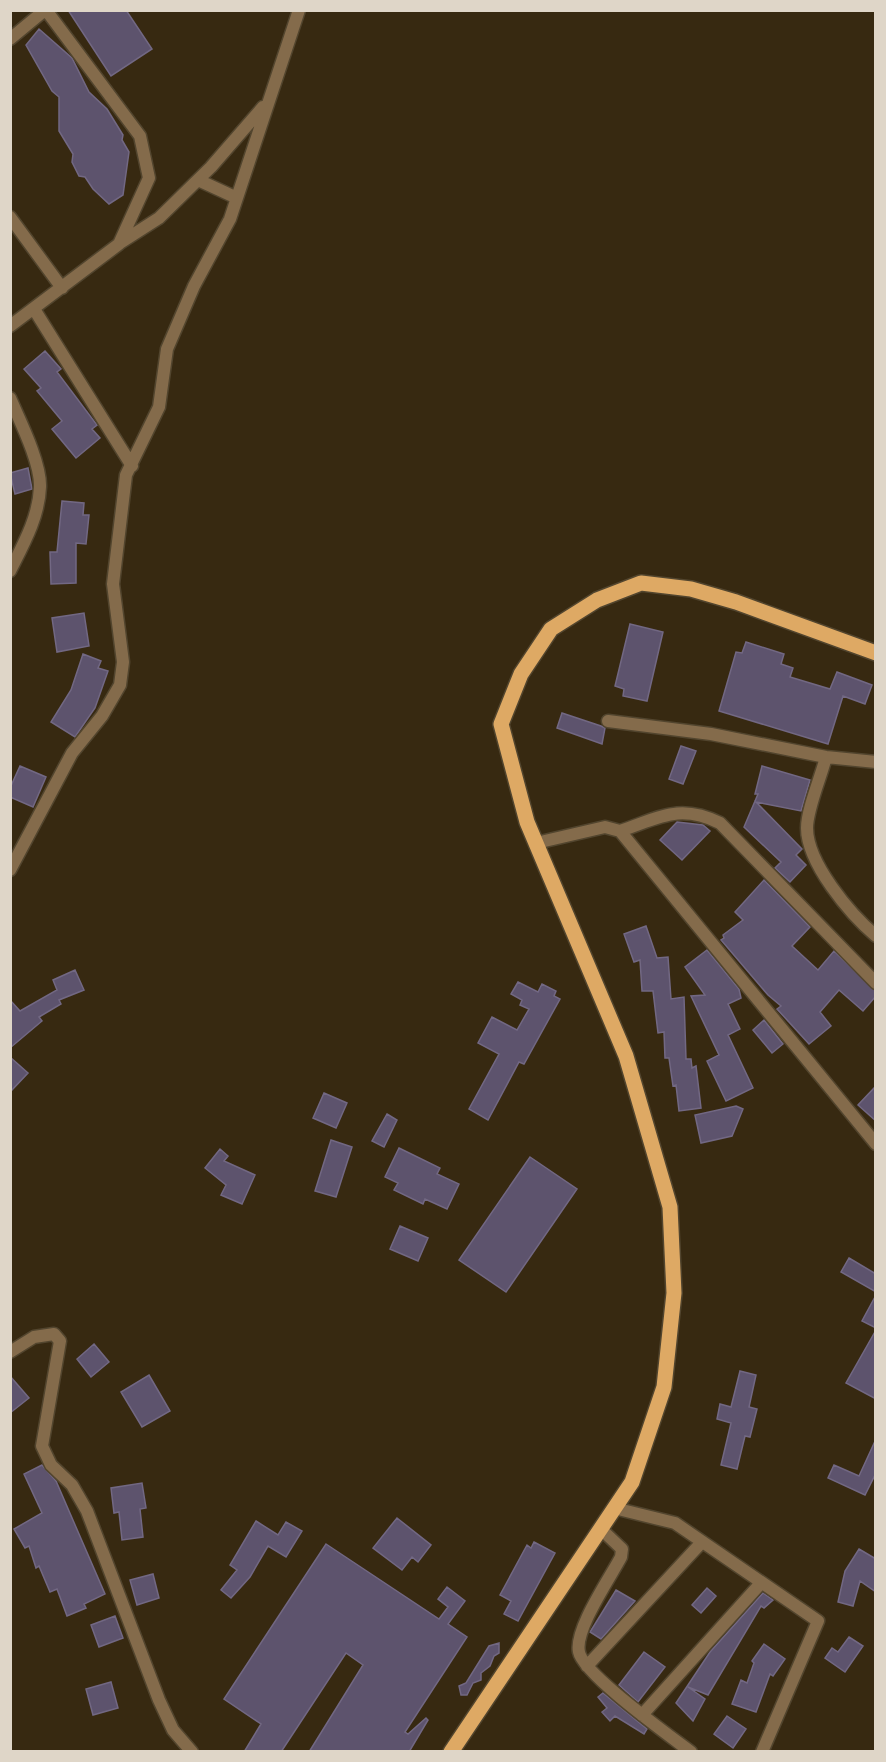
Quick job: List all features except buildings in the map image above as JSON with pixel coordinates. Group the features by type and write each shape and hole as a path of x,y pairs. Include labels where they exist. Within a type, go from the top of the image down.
{"main road":[{"path":"451,1752 632,1482 664,1387 674,1293 670,1207 626,1056 527,822 501,723 521,674 551,629 597,600 641,583 691,589 736,602 876,653"}],"street":[{"path":"10,39 45,10 140,136 149,178 119,243"},
{"path":"10,870 72,753 102,716 120,685 123,662 113,584 126,475 159,407 167,349 194,286 230,219 299,10"},
{"path":"10,326 119,243 159,218 198,180 268,102"},
{"path":"198,180 237,198"},
{"path":"10,217 62,288"},
{"path":"34,309 132,466"},
{"path":"10,399 29,441 40,486 31,527 10,572"},
{"path":"608,721 711,734 826,757 876,762"},
{"path":"826,757 807,829 815,859 836,892 876,936"},
{"path":"536,843 605,827 620,831 679,811 701,814 720,823 876,983"},
{"path":"620,831 876,1144"},
{"path":"10,1352 34,1337 54,1334 60,1341 42,1446 51,1465 72,1485 87,1511 159,1700 173,1730 192,1752"},
{"path":"614,1508 675,1523 818,1621 762,1752"},
{"path":"601,1529 622,1549 621,1557 580,1637 579,1653 587,1666 642,1715 691,1752"},
{"path":"587,1666 702,1542"},
{"path":"642,1715 761,1584"}]}
